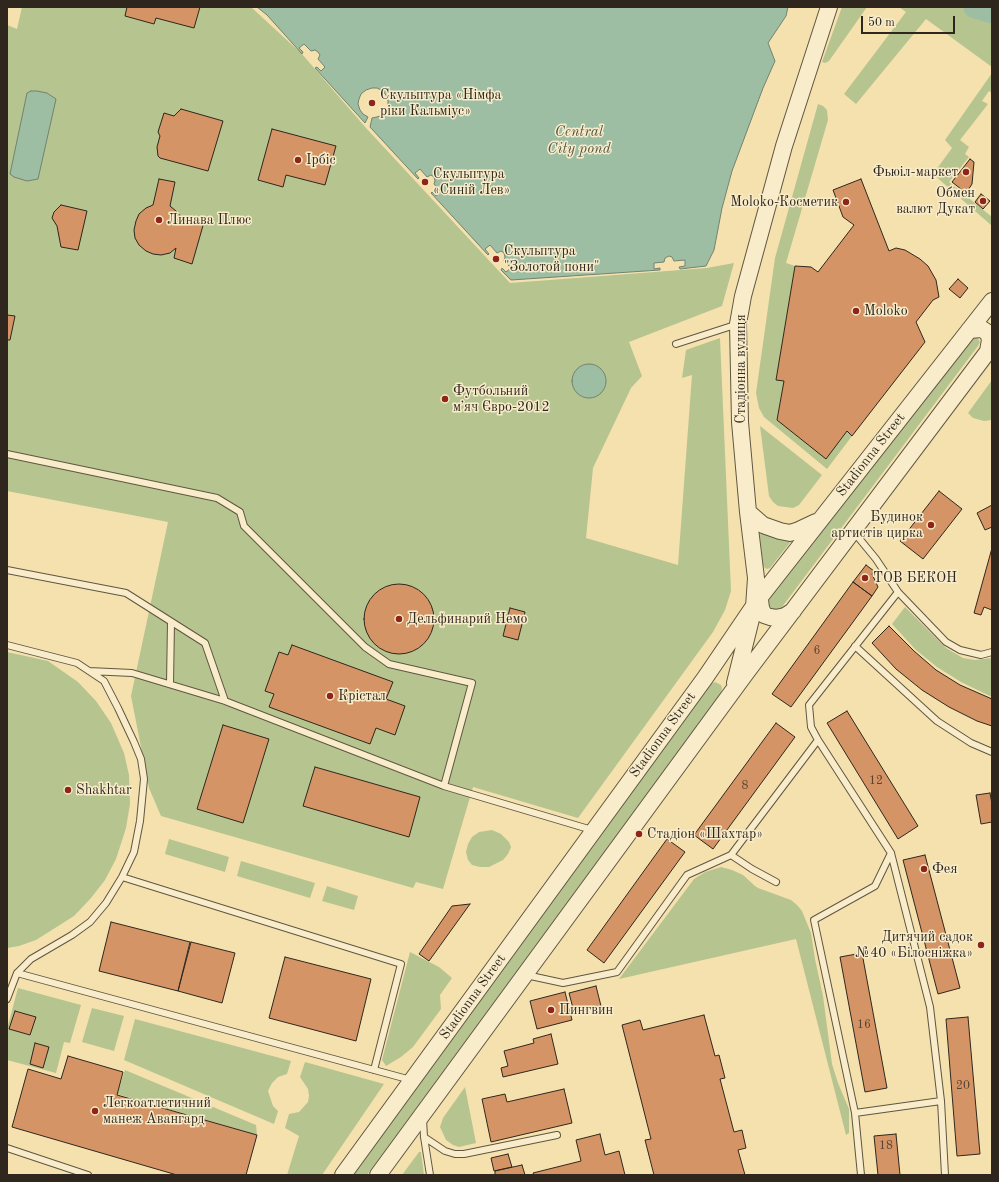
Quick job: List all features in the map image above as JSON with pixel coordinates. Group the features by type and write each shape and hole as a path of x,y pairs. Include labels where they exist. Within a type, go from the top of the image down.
{"street":[{"name":"Стадіонна вулиця","path":"794,610 784,616 776,618 770,617 764,614 757,602 756,578 748,512 740,422 738,324 742,296 782,153 829,7"},
{"name":"Stadionna Street","path":"343,1175 705,678 757,602 992,301"},
{"path":"969,330 982,329 988,333 990,349"},
{"name":"Stadionna Street","path":"378,1175 733,691 990,349"},
{"path":"748,512 763,525 780,532 790,533 821,519"},
{"path":"733,691 757,602"}],"lane":[{"path":"676,344 738,324"},
{"path":"7,454 216,498 240,512 244,526 365,647 389,664 472,683 444,786"},
{"path":"853,531 876,560 898,592 946,642 960,650 981,655 992,652"},
{"path":"7,570 126,593 205,643 225,701"},
{"path":"898,592 810,705 811,727 891,854 930,1007 941,1101 946,1175"},
{"path":"170,684 171,622"},
{"path":"7,645 76,663 104,681 141,759 144,779 139,830 134,852 122,877 106,903 90,922 72,935 31,959 17,974 7,1000"},
{"path":"855,646 937,721 971,743 992,752"},
{"path":"89,671 132,673 225,701 444,786 594,830"},
{"path":"524,974 563,983 617,972 687,875 731,855 818,740"},
{"path":"861,1175 855,1113 814,920 875,886 891,854"},
{"path":"731,855 752,869 776,882"},
{"path":"122,877 401,964 374,1070"},
{"path":"17,974 412,1080"},
{"path":"855,1113 941,1101"},
{"path":"423,1114 424,1137 430,1175"},
{"path":"424,1137 445,1151 455,1154 464,1154 558,1135"},
{"path":"7,1148 88,1175"}],"shaded area":[{"path":"22,7 251,7 302,54 366,128 510,283 707,268 734,263 722,306 629,342 642,376 631,388 593,468 586,538 678,565 692,375 682,378 686,350 720,338 731,591 725,610 713,632 578,818 473,787 443,889 416,882 413,888 161,816 149,788 131,696 168,522 7,491 7,25 17,29"},
{"path":"842,7 867,7 829,61 825,63 822,62"},
{"path":"899,7 992,7 992,67 926,19 856,104 844,94 906,12"},
{"path":"992,73 992,93 989,91 982,101 988,104 960,140 969,147 965,154 969,157 949,182 992,217 992,226 933,174 952,148 945,140"},
{"path":"818,104 827,110 828,120 786,263 795,266 776,380 784,381 777,419 826,458 847,431 852,436 827,469 764,417 759,408 756,393 775,258"},
{"path":"977,337 980,342 978,346 779,611 767,608 767,598 970,338"},
{"path":"992,380 992,420 984,421 973,418 968,413"},
{"path":"760,426 822,475 799,505 793,508 778,506 769,496"},
{"path":"762,532 792,540 770,568 767,569 763,565 760,537"},
{"path":"905,607 946,648 963,658 975,660 992,658 992,697 961,682 937,667 916,650 892,624"},
{"name":"Shakhtar","path":"7,652 48,661 78,682 96,701 111,723 124,753 129,775 130,804 126,828 116,859 105,880 91,898 74,916 36,940 19,946 7,948"},
{"path":"715,682 721,685 721,693 367,1175 349,1175 516,951 711,684"},
{"path":"492,830 501,834 509,842 511,847 508,854 503,860 489,867 472,865 468,860 466,852 472,837 479,832"},
{"path":"169,839 229,857 225,872 165,854"},
{"path":"241,861 315,883 310,898 237,876"},
{"path":"721,867 743,875 758,888 791,900 802,911 811,933 823,996 832,1064 849,1109 849,1133 846,1135 796,939 619,979 694,879 705,872"},
{"path":"327,886 358,896 354,910 322,901"},
{"path":"410,952 439,967 452,978 440,995 441,1009 413,1047 401,1057 386,1066 382,1060"},
{"path":"18,988 81,1005 70,1043 64,1042 56,1073 7,1060 7,1029"},
{"path":"92,1008 124,1016 114,1051 82,1042"},
{"path":"135,1019 291,1061 287,1074 278,1077 272,1083 268,1091 273,1106 278,1111 274,1124 124,1060"},
{"path":"305,1062 384,1084 322,1175 287,1175 299,1136 285,1128 289,1114 299,1112 308,1102 308,1089 300,1077"},
{"path":"125,1070 256,1125 257,1135 117,1094"},
{"path":"465,1087 476,1143 459,1147 446,1140 440,1127 443,1118"},
{"path":"419,1152 421,1152 424,1175 402,1175"}],"water":[{"name":"Central City pond","path":"257,7 788,7 786,16 768,43 775,61 763,88 732,171 722,208 714,250 706,266 680,269 679,267 685,266 685,260 674,261 672,257 669,256 665,258 664,262 654,263 654,269 660,268 660,270 511,280 501,270 502,268 506,272 511,268 504,261 504,253 501,251 497,253 490,245 485,249 489,254 488,255 431,193 432,192 436,196 441,192 434,184 434,177 431,175 427,177 420,169 415,173 419,178 418,179 370,127 372,118 381,116 385,113 388,107 388,101 383,91 377,88 372,88 361,94 358,104 363,114 368,117 365,123 315,68 317,67 321,71 325,67 318,59 320,55 318,52 315,50 311,51 304,44 299,48 303,52 302,54 267,15"},
{"path":"31,91 47,93 56,99 38,179 27,181 14,177 10,174 27,93"},
{"path":"586,364 592,364 596,365 603,371 606,381 605,388 599,395 592,398 586,398 582,397 575,391 572,384 572,378 573,374 579,367"}],"building":[{"path":"127,7 200,7 194,28 156,18 154,24 125,16"},
{"path":"181,109 223,121 208,171 160,158 158,156 157,147 160,136 158,132 164,113 174,116"},
{"name":"Ірбіс","path":"272,129 336,146 325,185 286,175 283,187 258,180"},
{"name":"Фьюіл-маркет","path":"970,159 974,162 972,184 966,193 952,182"},
{"name":"Линава Плюс","path":"159,179 175,182 170,206 182,218 184,225 187,217 204,222 192,264 174,258 176,248 170,253 161,255 153,254 146,251 139,245 135,238 134,230 136,221 139,214 146,208 153,205"},
{"name":"Moloko","path":"861,179 889,251 896,248 905,250 928,266 936,280 939,297 933,300 916,322 925,342 852,436 847,431 826,459 777,420 784,381 776,380 795,266 811,267 818,272 854,225 843,217 833,190"},
{"name":"Обмен валют Дукат","path":"981,194 990,201 983,209 975,202"},
{"path":"61,205 87,211 78,250 61,247 57,226 52,218 54,212"},
{"path":"958,279 968,288 960,298 949,289"},
{"path":"7,315 15,316 10,340 7,340"},
{"name":"Будинок артистів цирка","path":"939,491 962,509 923,559 900,541"},
{"path":"992,505 992,527 985,530 977,513"},
{"path":"992,548 992,610 984,607 981,615 974,613"},
{"name":"ТОВ БЕКОН","path":"866,565 874,571 872,574 878,587 872,596 853,582"},
{"path":"853,582 872,596 791,707 772,694"},
{"name":"Дельфинарий Немо","path":"392,584 406,584 419,590 428,599 432,605 434,619 432,633 424,644 413,652 406,654 392,654 385,652 374,644 366,633 364,626 364,612 366,605 374,594 385,586"},
{"path":"510,608 525,612 518,640 503,636"},
{"path":"889,626 936,670 960,685 992,699 992,726 977,721 949,707 922,690 896,669 872,643"},
{"name":"Крістал","path":"292,645 393,682 386,699 405,706 395,735 376,728 370,744 269,707 274,694 265,691 279,652 288,655"},
{"path":"847,711 918,826 898,839 827,723"},
{"path":"776,723 795,737 713,849 694,835"},
{"path":"223,725 269,739 243,823 197,809"},
{"path":"315,767 420,797 409,837 303,806"},
{"path":"990,793 992,804 992,822 981,824 976,795"},
{"path":"667,839 685,852 604,963 587,950"},
{"path":"925,855 960,988 938,994 903,860"},
{"path":"470,904 429,961 419,954 452,906"},
{"path":"111,922 190,942 178,991 99,971"},
{"path":"191,942 235,953 222,1003 178,991"},
{"path":"862,953 887,1088 865,1092 840,957"},
{"path":"285,957 371,979 356,1041 269,1018"},
{"path":"596,986 601,1006 574,1012 569,993"},
{"name":"Пингвин","path":"565,992 572,1020 537,1029 530,1001"},
{"path":"15,1011 36,1017 30,1035 9,1029"},
{"path":"704,1015 715,1056 719,1055 725,1078 720,1079 734,1132 742,1130 746,1148 738,1150 745,1175 654,1175 645,1140 651,1139 622,1025 640,1020 643,1030"},
{"path":"968,1017 980,1154 957,1156 946,1019"},
{"path":"551,1034 558,1064 503,1077 501,1068 508,1066 504,1051 534,1043 533,1039"},
{"path":"35,1043 49,1047 43,1068 30,1064"},
{"name":"Легкоатлетичний манеж Авангард","path":"68,1056 123,1072 117,1095 257,1135 246,1175 177,1175 12,1127 28,1069 61,1079"},
{"path":"564,1089 572,1123 491,1142 482,1099 505,1094 507,1102"},
{"path":"600,1134 605,1155 619,1151 625,1175 534,1175 533,1173 581,1161 576,1140"},
{"path":"896,1134 900,1175 878,1175 874,1136"},
{"path":"508,1154 512,1167 494,1171 491,1158"},
{"path":"522,1165 525,1175 495,1175 495,1171"}],"waterway":[{"path":"975,7 992,12"}],"place":[{"name":"Скульптура «Німфа ріки Кальміус»","path":"372,103"},
{"name":"Ірбіс","path":"298,160"},
{"name":"Фьюіл-маркет","path":"966,172"},
{"name":"Скульптура «Синій Лев»","path":"425,182"},
{"name":"Обмен валют Дукат","path":"983,201"},
{"name":"Moloko-Косметик","path":"846,202"},
{"name":"Линава Плюс","path":"159,220"},
{"name":"Скульптура \"Золотой пони\"","path":"496,259"},
{"name":"Moloko","path":"856,311"},
{"name":"Футбольний мʼяч Євро-2012","path":"445,399"},
{"name":"Будинок артистів цирка","path":"931,525"},
{"name":"ТОВ БЕКОН","path":"865,578"},
{"name":"Дельфинарий Немо","path":"399,619"},
{"name":"Крістал","path":"330,696"},
{"name":"Shakhtar","path":"68,790"},
{"name":"Стадіон «Шахтар»","path":"639,834"},
{"name":"Фея","path":"924,869"},
{"name":"Дитячий садок №40 «Білосніжка»","path":"981,945"},
{"name":"Пингвин","path":"551,1010"},
{"name":"Легкоатлетичний манеж Авангард","path":"95,1111"}]}
